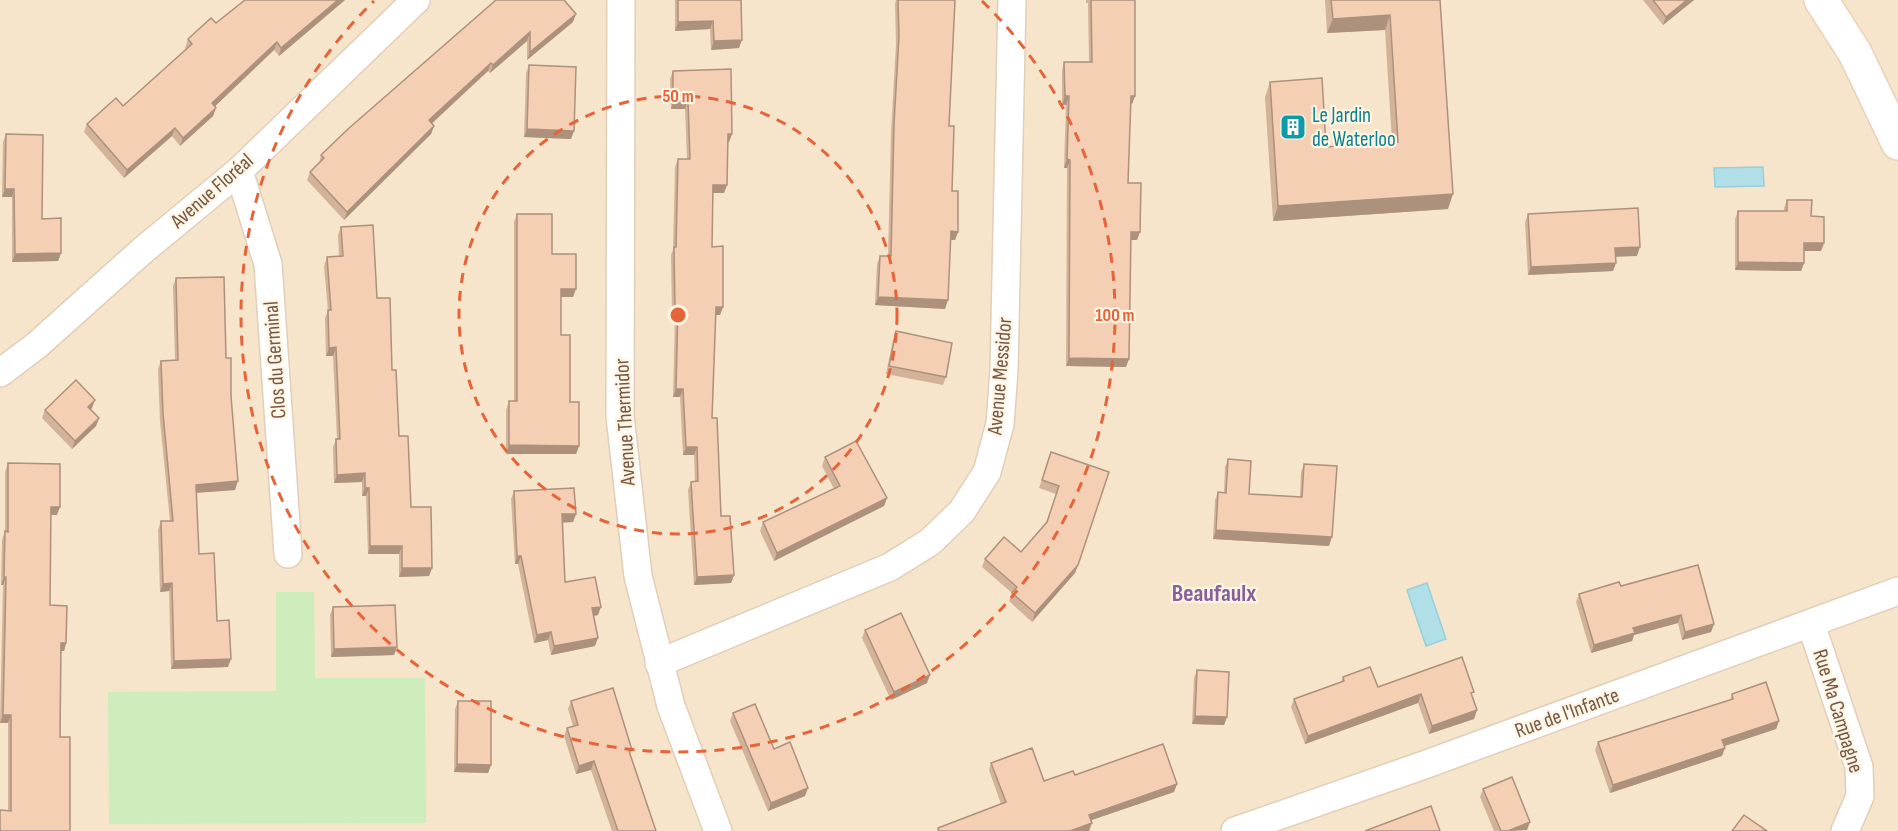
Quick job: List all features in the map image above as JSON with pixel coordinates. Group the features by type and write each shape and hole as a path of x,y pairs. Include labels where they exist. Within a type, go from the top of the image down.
{"main road":[{"path":"1821,0 1856,53 1898,143"}],"street":[{"name":"Avenue Floréal","path":"0,373 37,345 142,251 239,171 416,0"},
{"name":"Avenue Thermidor","path":"621,0 620,416 638,576 671,706 718,831"},
{"name":"Avenue Messidor","path":"660,663 890,567 930,542 962,511 987,472 1000,424 1004,370 1012,0"},
{"name":"Clos du Germinal","path":"239,171 268,264 288,554"},
{"name":"Rue de l'Infante","path":"1234,831 1898,591"},
{"name":"Rue Ma Campagne","path":"1811,624 1859,767 1860,796 1845,831"}],"shaded area":[{"path":"0,0 1898,0 1898,831 0,831"}],"green space":[{"path":"276,592 314,592 315,678 425,678 426,823 109,824 108,692 276,691"}],"water":[{"path":"1763,167 1764,186 1715,187 1714,168"},
{"path":"1427,583 1446,639 1426,646 1407,590"}],"building":[{"path":"245,0 338,0 281,48 277,42 212,103 216,108 183,138 175,128 127,170 87,124 116,98 123,106 192,44 188,39 211,18 216,23"},
{"path":"496,0 564,0 576,14 530,52 530,32 493,65 491,63 429,120 434,126 347,212 310,172 324,158 321,155"},
{"path":"678,0 741,0 742,40 714,41 713,21 678,22"},
{"path":"898,0 955,0 949,126 954,126 952,191 958,191 958,232 951,231 948,300 878,297 880,256 891,256 899,36"},
{"path":"1091,0 1135,0 1135,96 1131,96 1128,183 1141,183 1140,232 1131,232 1129,359 1069,358 1070,160 1067,159 1069,96 1065,96 1064,62 1092,62"},
{"name":"Le Jardin de Waterloo","path":"1331,0 1440,0 1453,194 1278,206 1270,82 1322,78 1326,147 1398,142 1390,15 1333,19"},
{"path":"1653,0 1687,0 1666,17"},
{"path":"529,65 576,67 574,131 527,129"},
{"path":"731,69 732,134 728,134 727,185 713,185 712,247 723,246 723,307 716,307 712,418 717,418 721,516 730,516 734,575 697,577 691,482 698,481 697,447 686,447 683,389 676,389 678,307 675,307 674,247 676,247 678,159 690,159 688,100 673,101 673,71"},
{"path":"6,134 43,135 42,219 61,218 61,253 15,254 14,189 5,189"},
{"path":"1787,200 1812,200 1811,216 1824,217 1824,243 1804,243 1804,263 1738,262 1738,211 1787,211"},
{"path":"1638,208 1640,247 1615,248 1616,263 1531,267 1528,214"},
{"path":"517,214 552,214 552,254 576,254 576,289 561,289 561,335 570,335 570,402 579,402 579,446 509,445 509,401 517,401"},
{"path":"373,225 377,298 390,298 392,370 396,370 399,436 408,436 411,507 431,507 432,568 402,568 402,546 370,546 369,488 365,488 365,473 337,475 336,439 340,439 336,347 329,348 328,310 331,310 327,257 343,256 341,227"},
{"path":"224,277 226,358 231,358 231,396 238,481 196,485 199,554 214,553 217,621 229,620 231,659 174,661 172,583 163,584 161,521 173,521 163,413 161,361 178,360 176,278"},
{"path":"896,331 952,343 946,377 889,366"},
{"path":"76,380 95,400 88,407 99,418 75,441 45,410"},
{"path":"856,441 887,498 777,553 763,522 840,486 825,457"},
{"path":"1051,452 1109,472 1078,565 1035,613 1012,593 1017,587 985,559 1004,537 1021,552 1047,522 1059,486 1042,480"},
{"path":"1228,459 1251,461 1249,494 1302,497 1304,464 1337,466 1332,537 1216,530 1218,492 1226,493"},
{"path":"8,463 60,464 60,507 51,507 50,605 67,606 66,643 61,643 60,737 70,737 70,831 0,831 0,810 11,811 11,715 3,715"},
{"path":"574,488 576,514 562,514 565,582 595,577 601,607 592,608 598,638 554,646 551,632 537,635 521,556 517,556 514,491"},
{"path":"1698,565 1714,624 1685,632 1681,615 1633,628 1635,633 1594,645 1579,594 1619,582 1621,586"},
{"path":"395,605 397,647 334,649 333,607"},
{"path":"901,613 930,675 894,692 865,630"},
{"path":"1462,657 1474,692 1471,693 1477,710 1432,726 1421,694 1308,736 1294,699 1344,681 1343,677 1370,667 1378,687"},
{"path":"1197,670 1229,672 1227,717 1195,716"},
{"path":"1766,682 1779,721 1722,740 1725,748 1613,785 1598,742 1733,699 1732,694"},
{"path":"613,688 632,750 629,751 656,831 618,831 594,761 579,766 567,728 578,725 571,701"},
{"path":"458,701 491,701 491,765 457,764"},
{"path":"755,704 774,749 790,742 808,788 771,803 733,713"},
{"path":"1163,744 1177,784 1089,815 1092,823 1070,831 939,831 938,828 1006,802 991,763 1032,748 1044,781 1073,771 1075,775"},
{"path":"1512,777 1530,822 1508,831 1501,831 1483,789"},
{"path":"1431,806 1440,831 1365,831"},
{"path":"1744,815 1767,831 1732,831"}],"place":[{"name":"Le Jardin de Waterloo","path":"1293,127"}],"district":[{"name":"Beaufaulx","path":"1214,593"}]}
